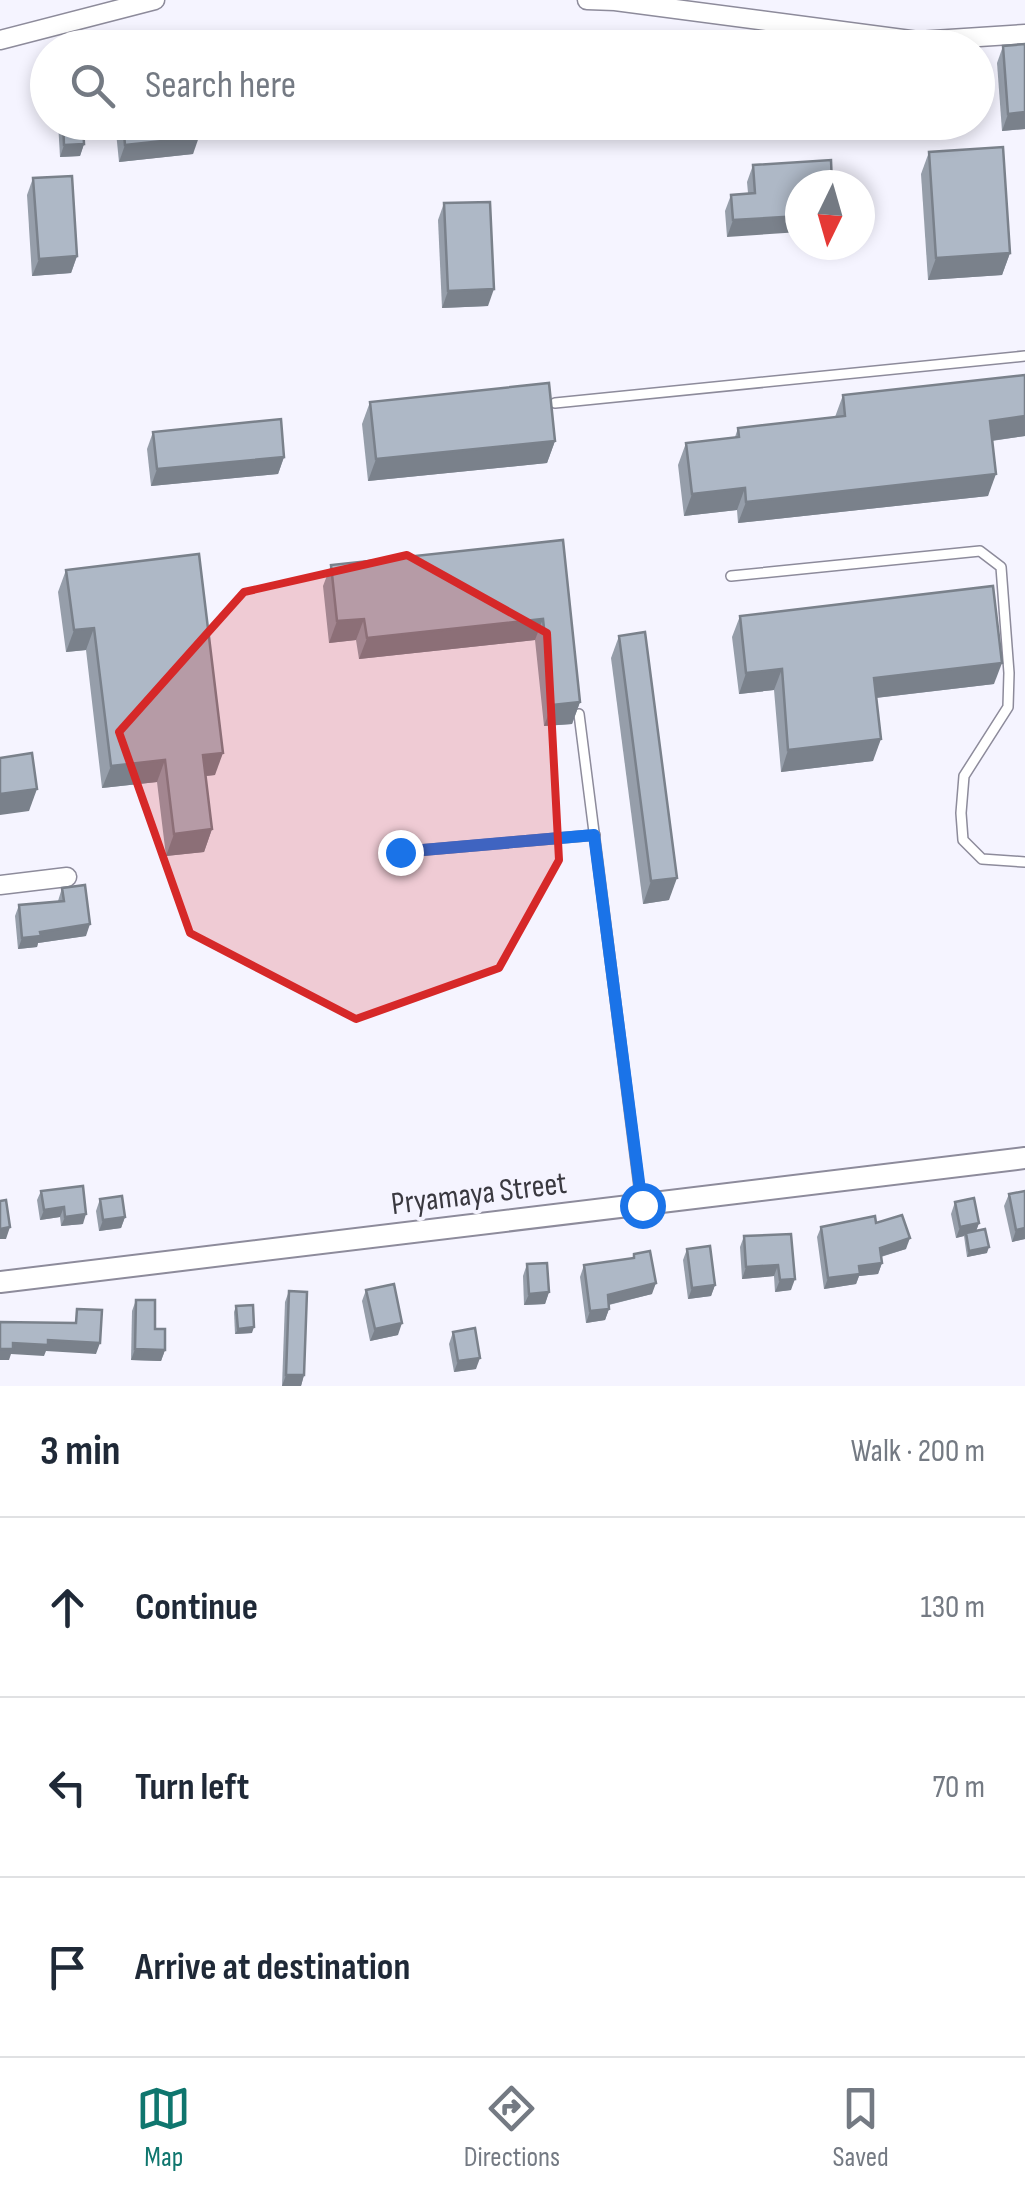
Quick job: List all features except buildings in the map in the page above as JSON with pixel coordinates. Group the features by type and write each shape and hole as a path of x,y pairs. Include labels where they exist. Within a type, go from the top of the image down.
{"street":[{"path":"39,30 155,0"},
{"path":"586,0 615,0 837,30"},
{"path":"0,40 30,32"},
{"path":"995,36 1025,34"},
{"path":"0,885 67,876"},
{"name":"Pryamaya Street","path":"0,1282 1025,1158"}],"lane":[{"path":"555,402 1025,356"},
{"path":"730,576 980,551 1000,567 1008,707 964,776 963,840 982,858 1025,862"},
{"path":"580,714 642,1205"},
{"path":"400,852 594,835"}],"highlighted area":[{"path":"407,555 547,633 559,860 499,968 356,1019 190,933 119,732 244,592"}],"route":[{"path":"400,852 594,835 642,1205"}]}
